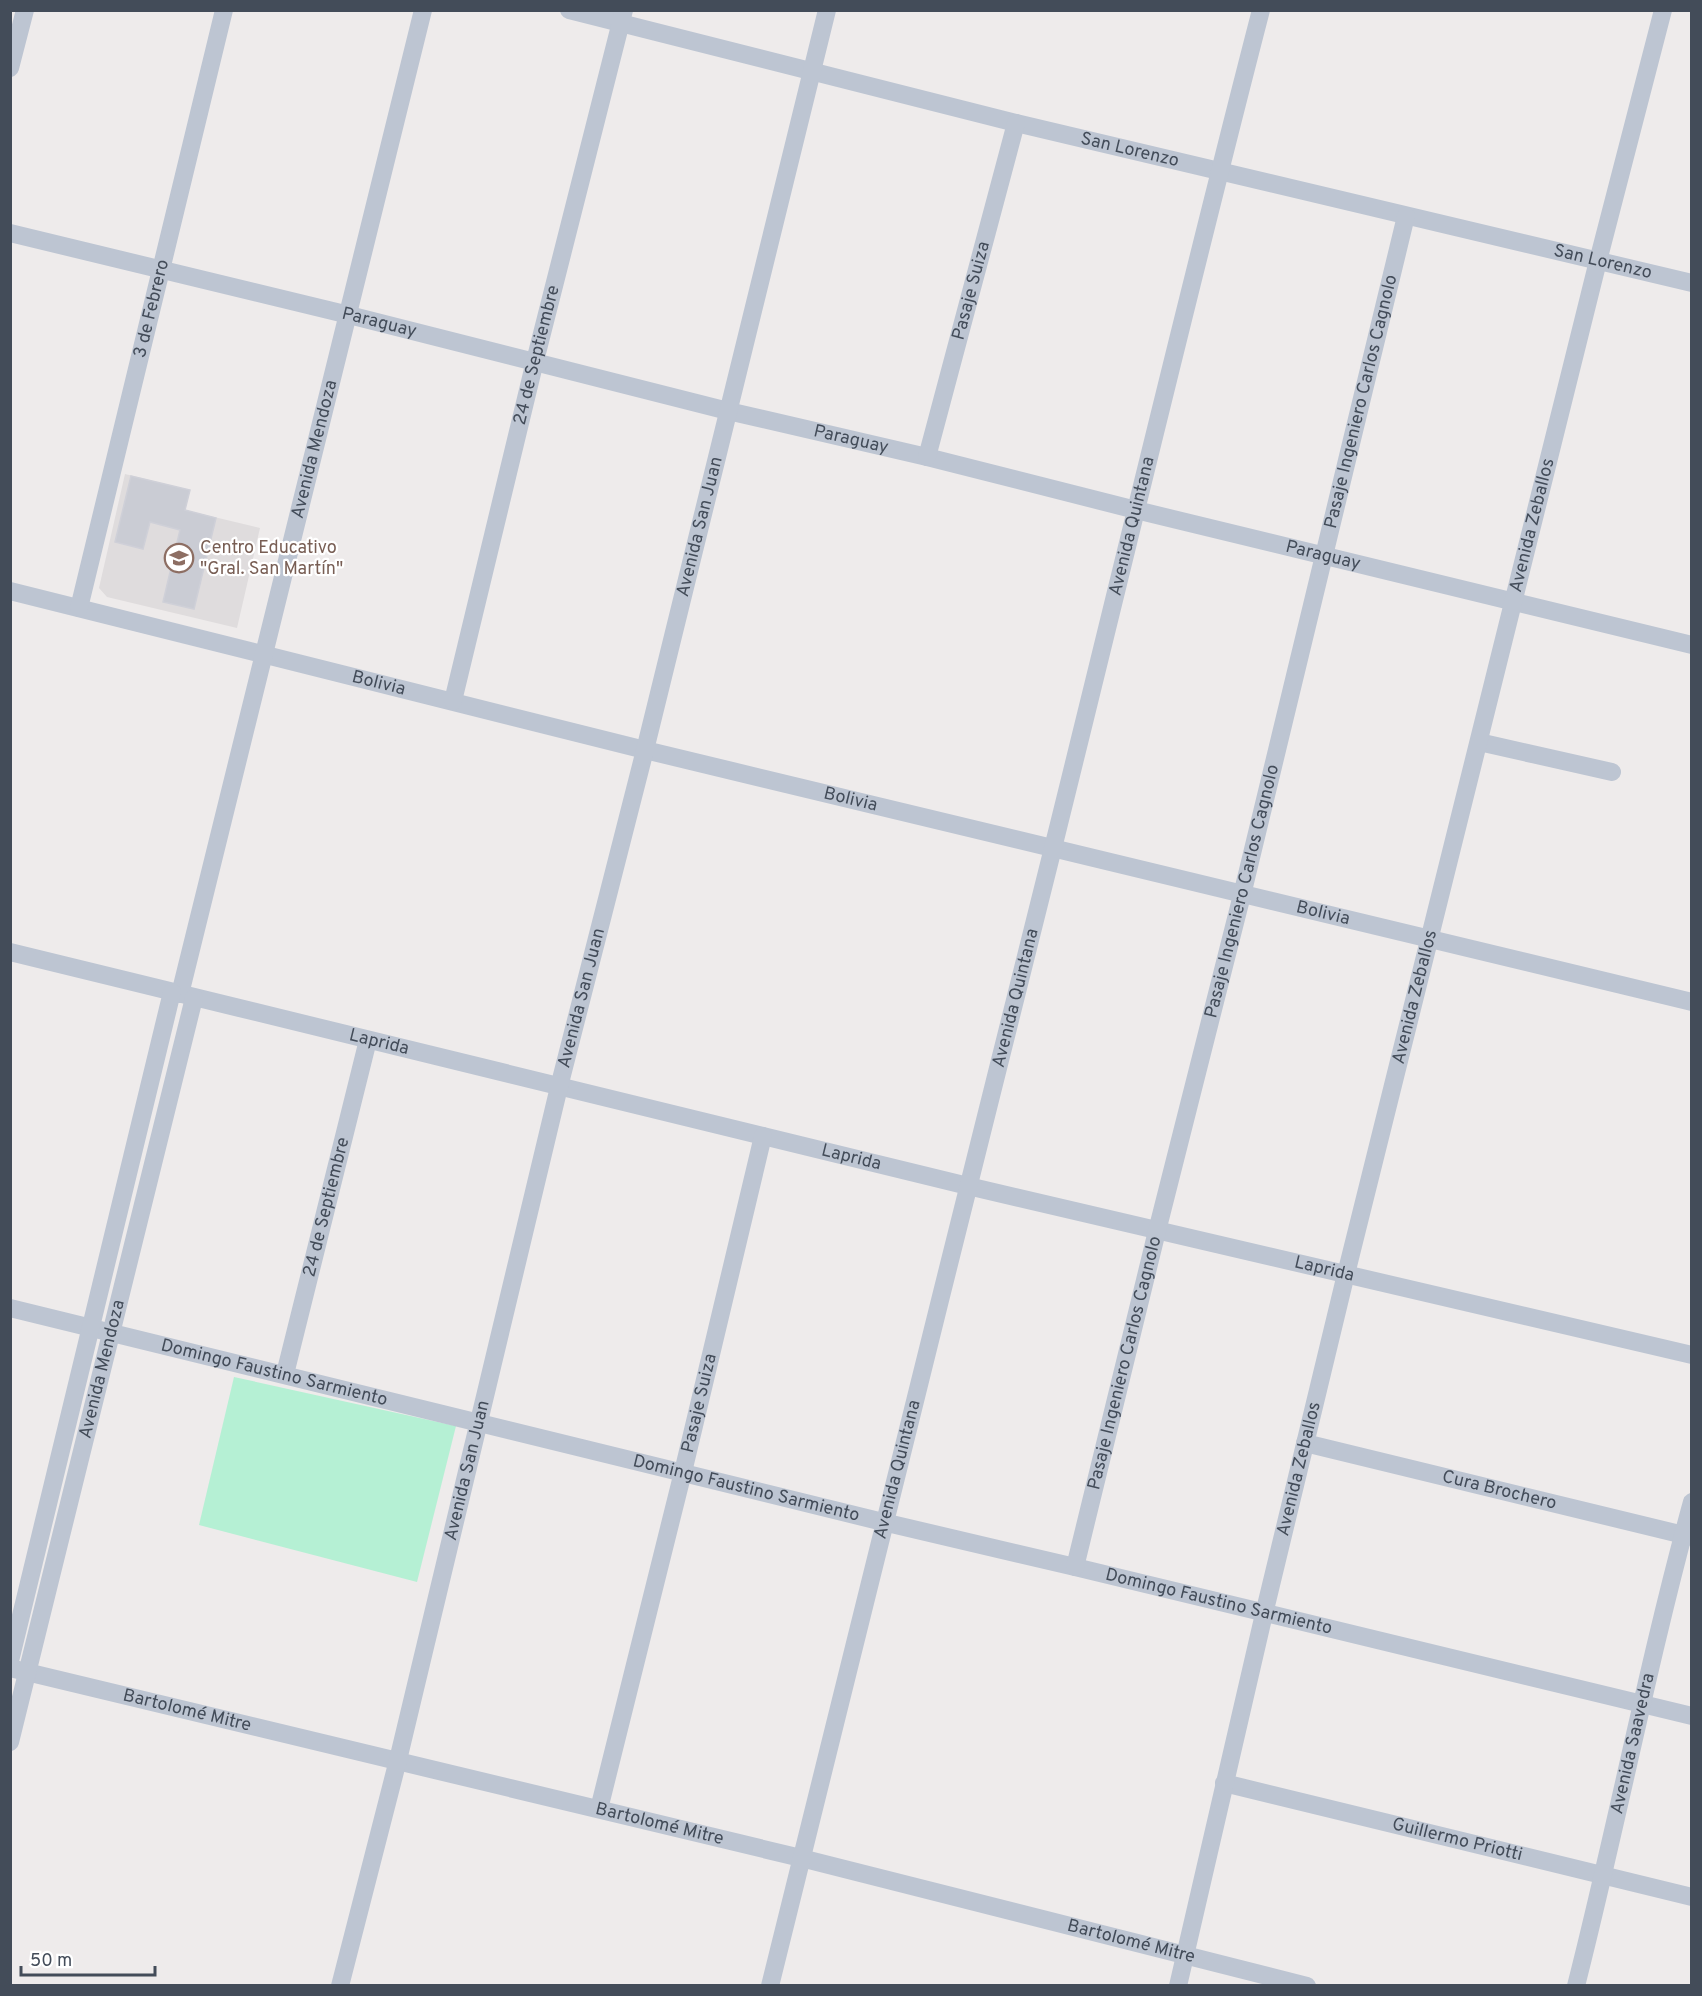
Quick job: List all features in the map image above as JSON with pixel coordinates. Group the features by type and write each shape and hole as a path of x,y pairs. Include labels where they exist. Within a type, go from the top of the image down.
{"street":[{"path":"10,68 25,10"},
{"name":"3 de Febrero","path":"79,608 224,10"},
{"name":"Avenida Mendoza","path":"10,1661 92,1328 182,995 423,10"},
{"name":"San Lorenzo","path":"569,10 622,17 812,72 1016,123 1692,283"},
{"name":"Avenida San Juan","path":"340,1986 398,1760 559,1087 645,750 827,10"},
{"name":"Avenida Quintana","path":"771,1986 883,1522 1054,847 1261,10"},
{"name":"Avenida Zeballos","path":"1178,1986 1224,1783 1346,1274 1598,261 1663,10"},
{"name":"24 de Septiembre","path":"453,701 535,361 622,17"},
{"name":"Pasaje Suiza","path":"927,457 1016,123"},
{"name":"Pasaje Ingeniero Carlos Cagnolo","path":"1075,1567 1242,895 1406,216"},
{"name":"Paraguay","path":"10,233 535,361 728,411 927,457 1692,645"},
{"name":"Bolivia","path":"10,591 645,750 1692,1002"},
{"path":"1479,742 1612,772"},
{"name":"Laprida","path":"10,952 968,1186 1692,1355"},
{"name":"Avenida Mendoza","path":"10,1742 19,1670 111,1333 182,995"},
{"name":"24 de Septiembre","path":"285,1374 368,1040"},
{"name":"Pasaje Suiza","path":"599,1809 683,1472 763,1136"},
{"name":"Domingo Faustino Sarmiento","path":"10,1308 883,1522 1692,1716"},
{"name":"Cura Brochero","path":"1305,1443 1687,1536"},
{"name":"Avenida Saavedra","path":"1576,1986 1604,1876 1642,1704 1687,1536 1692,1502"},
{"name":"Bartolomé Mitre","path":"19,1670 801,1858 1306,1986"},
{"name":"Guillermo Priotti","path":"1224,1783 1692,1897"}],"shaded area":[{"name":"Centro Educativo \"Gral. San Martín\"","path":"125,474 190,490 185,510 260,528 237,628 107,597 99,588"}],"green space":[{"path":"234,1377 456,1426 417,1582 199,1525"}],"building":[{"path":"131,476 190,490 185,510 216,518 194,609 163,602 180,530 150,522 143,549 115,542"}],"place":[{"name":"Centro Educativo \"Gral. San Martín\"","path":"179,558"}]}
